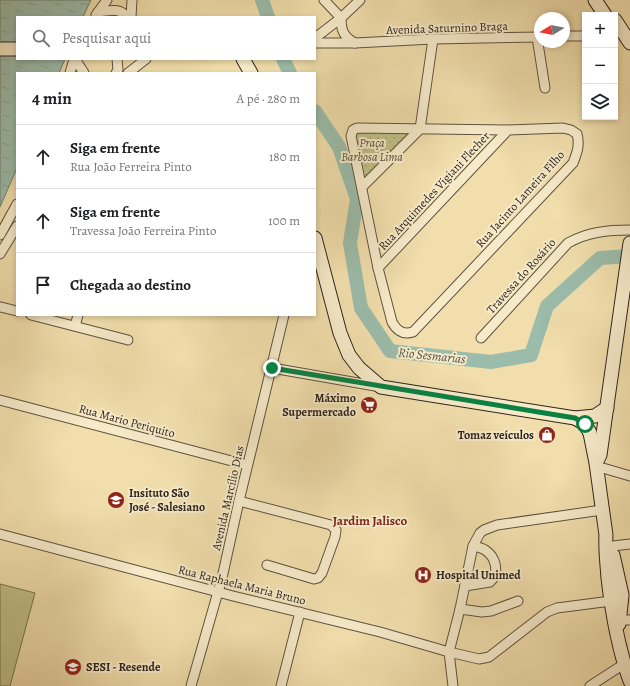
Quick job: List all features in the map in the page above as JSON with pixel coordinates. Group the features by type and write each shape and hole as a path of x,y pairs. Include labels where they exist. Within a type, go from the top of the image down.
{"main road":[{"path":"595,0 603,12"},
{"path":"602,0 609,12"},
{"path":"620,35 630,51"},
{"path":"0,49 16,49"},
{"path":"316,242 340,333 350,355 359,368 381,387 575,418 595,416 607,408"},
{"path":"596,465 600,454 630,243"},
{"path":"575,418 585,424 590,432 596,465 614,598 625,651 624,664 630,681"}],"street":[{"path":"96,15 107,0"},
{"path":"131,16 132,0"},
{"path":"324,0 341,18 343,32 348,39 355,43"},
{"path":"316,37 341,18 360,0"},
{"path":"96,15 115,10 123,13 125,16"},
{"path":"570,36 582,36"},
{"name":"Avenida Saturnino Braga","path":"316,43 534,37"},
{"path":"378,268 362,187 420,129 433,39"},
{"path":"540,48 545,88"},
{"path":"70,72 74,60"},
{"path":"75,60 83,72"},
{"path":"117,60 118,70 117,72"},
{"path":"129,72 145,60"},
{"name":"Rua Jacinto Lameira Filho","path":"362,187 351,136 353,130 356,128 508,130 562,128 571,130 577,134 579,142 573,163 413,332 407,334 395,328 392,322 378,268"},
{"name":"Rua Arquimedes Vigiani Flecher","path":"378,268 508,130"},
{"path":"0,254 14,235 2,232 16,206"},
{"name":"Travessa do Rosário","path":"481,338 568,243 578,237 594,233 611,230 630,230"},
{"path":"0,305 16,311"},
{"path":"35,316 128,340"},
{"path":"75,326 78,316"},
{"name":"Avenida Marcílio Dias","path":"191,686 222,578 247,466 284,316"},
{"path":"272,368 381,387"},
{"name":"Rua Mario Periquito","path":"0,400 247,466"},
{"path":"596,465 630,476"},
{"path":"239,500 331,525 336,530 335,537 322,573 318,578 314,579 267,565"},
{"path":"453,686 449,652 460,609 473,546 480,533 497,525 602,510"},
{"name":"Rua Raphaela Maria Bruno","path":"0,534 479,659 490,657 547,612 557,608 614,598"},
{"path":"607,542 630,544"},
{"path":"465,586 490,582 496,574 496,565 492,556 484,550 473,546"},
{"path":"460,609 482,612 491,611 518,601"},
{"path":"281,686 300,612"},
{"path":"590,686 624,664"}],"green space":[{"name":"Praça Barbosa Lima","path":"354,132 413,133 362,184"},
{"path":"0,584 35,593 10,686 0,686"}],"water":[{"path":"0,0 91,0 83,16 16,16 16,60 65,60 59,72 16,72 16,170 0,207"}],"waterway":[{"name":"Rio Sesmarias","path":"262,0 268,16"},
{"name":"Rio Sesmarias","path":"284,60 290,72"},
{"name":"Rio Sesmarias","path":"316,112 339,147 357,199 350,243 361,308 390,351 491,362 531,355 547,306 600,258 630,256"}],"place":[{"name":"Máximo Supermercado","path":"369,405"},
{"name":"Tomaz veículos","path":"547,435"},
{"name":"Insituto São José - Salesiano","path":"116,500"},
{"name":"Hospital Unimed","path":"423,575"},
{"name":"SESI - Resende","path":"73,667"}],"district":[{"name":"Jardim Jalisco","path":"370,520"}],"route":[{"path":"272,368 575,418 585,424"}]}
